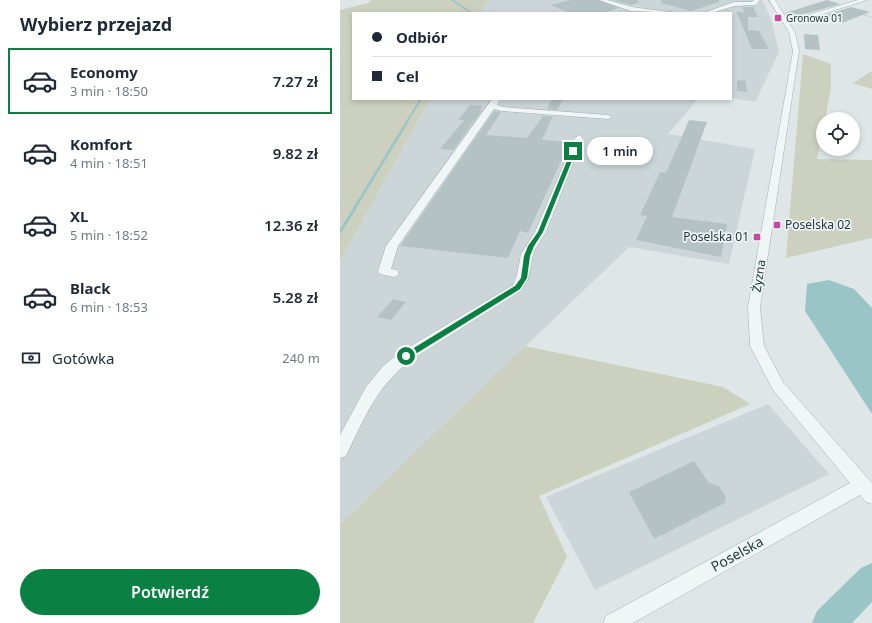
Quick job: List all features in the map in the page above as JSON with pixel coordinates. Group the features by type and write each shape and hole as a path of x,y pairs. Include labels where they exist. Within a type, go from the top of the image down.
{"street":[{"path":"602,0 631,9 663,12"},
{"path":"709,12 734,4 754,4 757,0"},
{"name":"Żyzna","path":"772,0 792,32 796,50 754,307 757,346 778,386 867,491"},
{"path":"785,20 798,20 864,0"},
{"path":"393,273 384,271 392,246 494,102 502,109 608,117"},
{"path":"340,451 371,392 389,369 406,356 517,288 524,278 527,256 531,246 540,232 579,138"},
{"name":"Poselska","path":"613,623 867,491"}],"path":[{"path":"838,8 872,17"}],"shaded area":[{"path":"488,0 762,0 771,19 779,52 755,102 732,98 732,12 481,12"},
{"path":"429,100 697,100 668,134 755,149 729,264 629,247 340,524 340,261"},
{"path":"768,404 829,474 595,590 546,497"}],"green space":[{"path":"371,0 488,0 481,12 352,12 352,100 429,100 340,261 340,10 368,3"},
{"path":"803,54 831,64 831,88 826,112 816,112 817,159 872,160 872,238 786,258"},
{"path":"872,71 872,89 853,83"},
{"path":"525,346 723,387 750,404 539,496 567,557 533,623 340,623 340,524"}],"water":[{"path":"829,280 854,289 872,308 872,414 805,311 807,284"}],"building":[{"path":"570,0 598,0 619,8 605,12 568,12 550,5"},
{"path":"613,0 638,0 639,3 631,5"},
{"path":"661,0 719,0 719,2 691,11 661,3"},
{"path":"827,0 840,4 798,16 787,16 785,13"},
{"path":"742,7 753,7 758,17 748,17 748,30 759,31 769,49 752,49 736,11 745,13"},
{"path":"851,7 870,12 842,23 819,17"},
{"path":"804,34 818,35 820,50 805,49"},
{"path":"737,80 746,81 747,92 737,91"},
{"path":"552,100 562,100 557,110 547,109"},
{"path":"470,105 483,106 480,110 482,110 453,150 440,149 464,120 458,120"},
{"path":"494,111 501,112 486,135 527,138 543,116 553,116 542,140 570,142 528,233 520,231 508,258 400,246"},
{"path":"689,120 707,122 672,217 727,224 721,257 636,240 647,216 640,215 660,172 666,173"},
{"path":"393,299 406,302 391,320 377,317"},
{"path":"694,461 709,483 719,486 726,497 725,503 654,539 629,492"}],"waterway":[{"path":"452,0 470,12"},
{"path":"406,123 420,100"},
{"path":"354,209 407,122"},
{"path":"340,232 355,208"},
{"path":"829,623 872,579"}],"place":[{"name":"Gronowa 01","path":"778,18"},
{"name":"Poselska 02","path":"777,225"},
{"name":"Poselska 01","path":"757,237"}],"route":[{"path":"406,356 517,288 524,278 527,256 531,246 540,232 573,151"}]}
